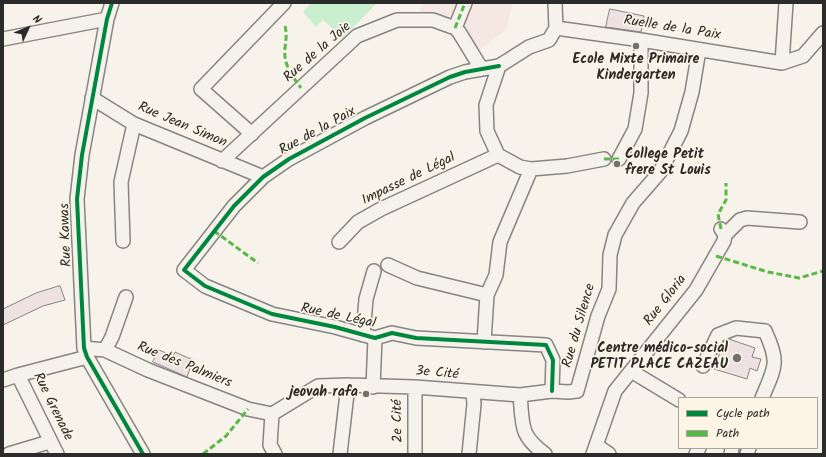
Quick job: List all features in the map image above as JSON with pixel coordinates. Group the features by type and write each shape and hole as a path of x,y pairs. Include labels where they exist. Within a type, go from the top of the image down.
{"street":[{"name":"Rue Kawas","path":"112,3 107,19 92,98 82,155 77,199 86,353 143,454"},
{"path":"252,134 201,89 284,3"},
{"path":"465,3 455,28 481,68"},
{"path":"555,3 556,28 549,40 529,47 499,66 486,105 487,131 498,155 520,167 531,169 568,166 604,159"},
{"path":"786,3 782,63 803,56 823,33"},
{"path":"4,38 107,19"},
{"name":"Rue de la Joie","path":"222,161 357,36 398,20 433,20 455,28"},
{"name":"Ruelle de la Paix","path":"556,28 782,63"},
{"path":"619,159 635,129 641,93 641,40"},
{"name":"Rue du Silence","path":"552,391 577,391 598,316 608,289 610,255 615,235 633,203 660,172 681,131 692,92 699,50"},
{"name":"Rue de la Paix","path":"184,270 224,218 263,177 310,146 450,77 481,68 499,66"},
{"name":"Rue Jean Simon","path":"92,98 134,124 263,177"},
{"path":"123,240 121,182 134,124"},
{"name":"Impasse de Légal","path":"340,242 358,222 381,209 498,155"},
{"path":"484,342 487,295 496,275 500,242 531,169"},
{"name":"Rue Gloria","path":"595,450 615,391 696,290 724,241 723,232 740,220 746,218 800,222"},
{"path":"388,265 417,278 487,295"},
{"name":"Rue de Légal","path":"184,270 205,286 272,314 369,336 392,333 416,338 546,345 552,360 552,391"},
{"path":"372,387 366,298 374,270"},
{"path":"105,350 112,338 126,297"},
{"path":"703,366 718,335 736,328 765,331 774,351 774,369 762,397"},
{"name":"Rue des Palmiers","path":"86,353 105,350 148,370 248,409 272,414"},
{"path":"3,380 86,353"},
{"path":"631,371 678,399"},
{"name":"Rue Grenade","path":"18,375 49,442 57,454"},
{"path":"340,454 348,385"},
{"name":"3e Cité","path":"272,414 318,386 348,385 372,387 415,387 472,393 522,394 552,391"},
{"name":"2e Cité","path":"415,387 415,454"},
{"path":"469,454 474,404 472,393"},
{"path":"522,394 525,434 533,446 545,454"},
{"path":"272,414 270,445 275,454"},
{"path":"9,454 49,442"},
{"path":"595,450 609,454"}],"shaded area":[{"path":"423,3 513,3 506,30 476,52 461,29 420,11"}],"green space":[{"path":"311,3 377,3 343,38 323,20 316,27 303,12"}],"building":[{"path":"610,9 644,16 641,32 606,27"},
{"path":"60,286 65,300 43,306 3,325 3,309 36,293"},
{"name":"Centre médico-social PETIT PLACE CAZEAU","path":"729,339 755,348 752,357 761,359 757,371 750,368 747,379 714,369 724,341"},
{"path":"159,350 173,356 175,352 193,360 187,377 153,362"}],"marked path":[{"path":"455,28 465,3"},
{"path":"285,26 285,59 291,74 301,88"},
{"path":"604,159 619,159"},
{"path":"721,229 718,214 726,200 726,183"},
{"path":"214,231 258,263"},
{"path":"716,256 768,272 799,278 823,271"},
{"path":"203,454 226,436 248,409"}],"cycle path":[{"path":"112,3 107,19 82,155 77,199 84,348 87,357 143,454"},
{"path":"499,66 465,72 450,77 365,118 289,159 263,177 234,206 184,270 205,286 272,314 335,327 375,338 392,333 416,338 546,345 553,360 552,391"}],"place":[{"name":"Ecole Mixte Primaire Kindergarten","path":"636,46"},
{"name":"College Petit frere St Louis","path":"617,164"},
{"name":"Centre médico-social PETIT PLACE CAZEAU","path":"737,358"},
{"name":"jeovah rafa","path":"366,394"}]}
